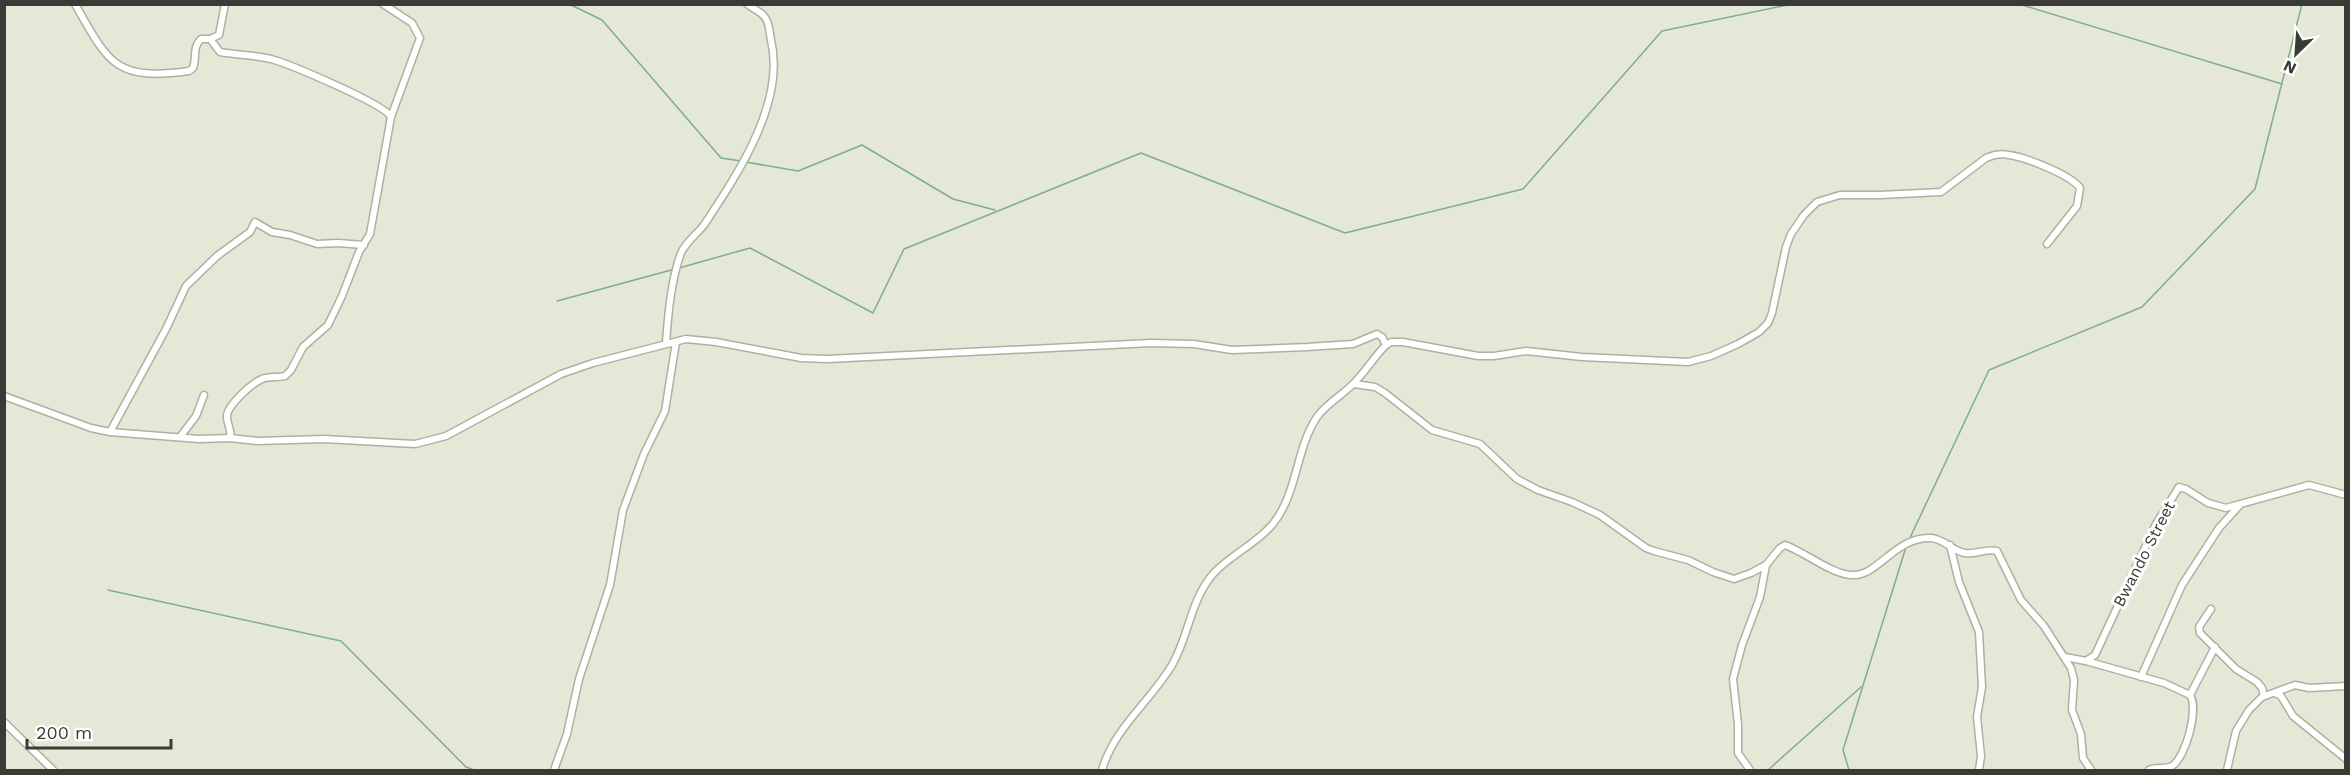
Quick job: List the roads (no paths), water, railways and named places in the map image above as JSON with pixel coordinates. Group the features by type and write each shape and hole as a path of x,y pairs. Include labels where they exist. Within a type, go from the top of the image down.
{"street":[{"path":"75,4 103,52 113,62 137,72 160,75 193,68 196,45 201,39 210,39 219,35 225,4"},
{"path":"230,438 232,431 227,418 233,402 264,378 280,377 289,373 303,347 328,325 359,252 370,234 390,117 420,38 412,24 383,4"},
{"path":"666,343 670,300 682,252 703,227 743,162 759,130 769,101 773,60 769,24 763,15 747,4"},
{"path":"210,39 220,52 265,58 281,63 366,100 387,111 390,117"},
{"path":"1102,771 1114,741 1171,667 1194,606 1208,580 1228,560 1271,526 1291,490 1303,447 1318,417 1354,384 1386,345 1403,342 1486,357 1526,351 1582,357 1675,362 1699,360 1738,344 1759,332 1768,323 1791,234 1804,215 1817,202 1840,195 1941,192 1994,154 2006,154 2027,160 2069,178 2080,188 2077,206 2047,244"},
{"path":"110,432 166,329 186,286 217,256 250,232 255,222 272,232 317,244 364,245"},
{"path":"4,396 91,428 110,432 257,441 324,440 415,444 430,441 466,426 561,374 593,363 686,339 716,342 780,355 827,359 1151,343 1194,344 1232,350 1307,347 1353,344 1377,334 1382,337 1386,345"},
{"path":"554,771 567,734 579,679 610,585 623,510 644,454 665,411 676,342"},
{"path":"1354,384 1375,387 1432,430 1480,444 1517,479 1600,515 1646,548 1688,560 1734,579 1766,566"},
{"path":"180,437 196,416 204,395"},
{"name":"Bwando Street","path":"2086,661 2098,649 2151,534 2179,488 2187,489 2218,507 2239,506 2309,485 2346,495"},
{"path":"2141,677 2182,585 2219,528 2239,506"},
{"path":"1750,771 1738,753 1738,724 1733,679 1744,637 1760,597 1766,566 1779,548 1785,545 1835,570 1853,575 1865,573 1889,554 1911,541 1932,538 1940,539 1967,553 1997,551 2021,600 2044,626 2073,672 2072,710 2081,734 2083,758 2091,771"},
{"path":"1950,545 1959,582 1979,632 1982,687 1977,717 1981,756 1979,771"},
{"path":"2211,609 2198,630 2236,669 2257,682 2264,696"},
{"path":"2149,771 2156,767 2166,768 2176,762 2188,738 2193,704 2190,695 2215,647"},
{"path":"2065,657 2164,683 2190,695"},
{"path":"2227,771 2236,731 2249,710 2264,696 2295,685 2309,688 2346,686"},
{"path":"2275,693 2281,696 2293,716 2346,759"},
{"path":"4,722 53,771"}],"waterway":[{"path":"569,4 602,20 721,158 741,161"},
{"path":"679,268 750,248 873,313 904,249 1141,153 1345,233 1523,189 1662,31 1792,4"},
{"path":"2019,4 2282,84"},
{"path":"1909,540 1989,370 2142,307 2255,189 2302,4"},
{"path":"746,162 798,171 862,145 953,199 995,210"},
{"path":"557,301 675,269"},
{"path":"1849,770 1843,750 1906,547"},
{"path":"108,590 341,641 466,767 474,770"},
{"path":"1768,770 1861,687"}]}
